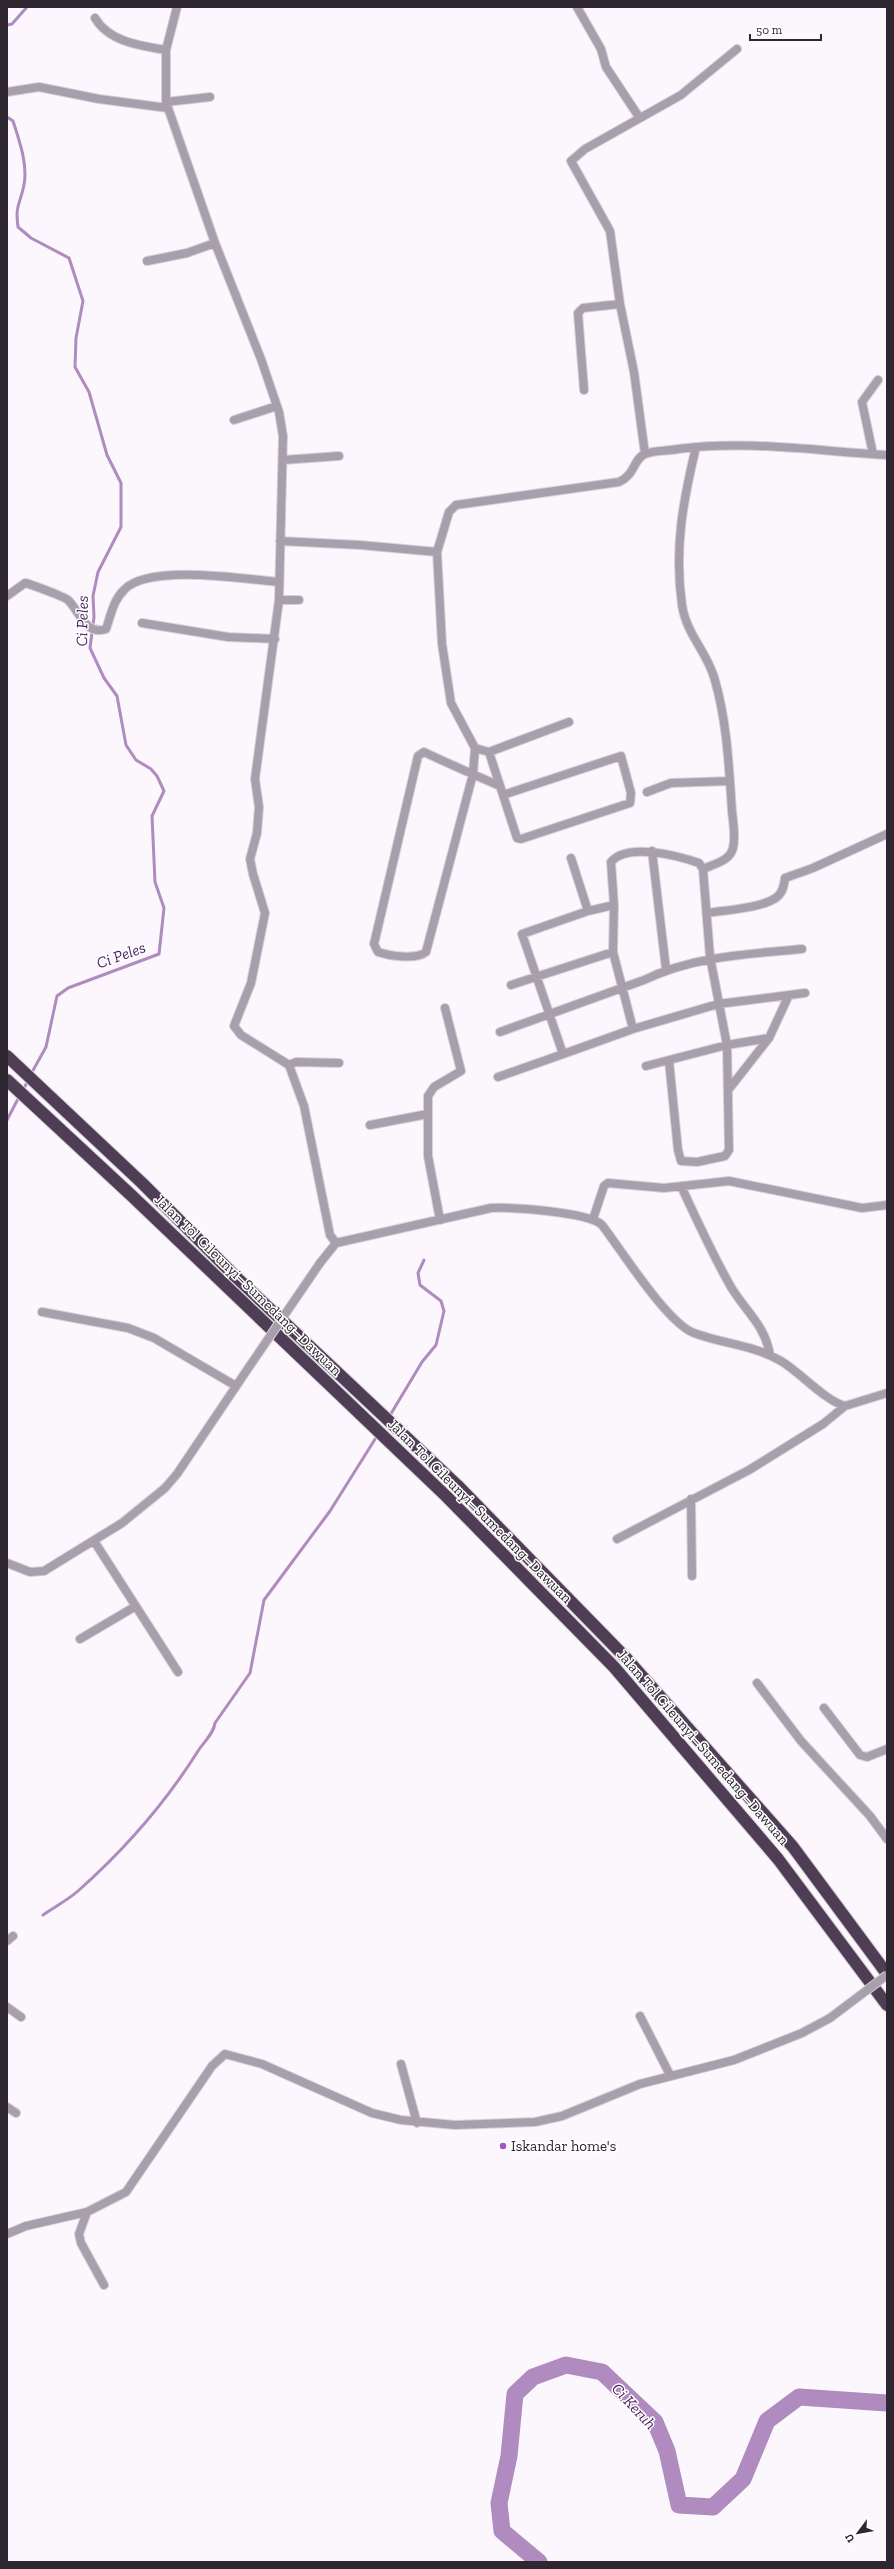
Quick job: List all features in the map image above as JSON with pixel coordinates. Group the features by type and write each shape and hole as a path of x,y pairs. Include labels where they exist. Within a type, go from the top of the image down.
{"highway":[{"name":"Jalan Tol Cileunyi–Sumedang–Dawuan","path":"7,1056 142,1184 236,1277 456,1485 626,1658 792,1847 887,1974"},
{"name":"Jalan Tol Cileunyi–Sumedang–Dawuan","path":"7,1080 132,1196 447,1497 614,1667 778,1859 887,2005"}],"street":[{"path":"177,7 166,50 167,105 215,243 261,359 283,424 279,600 255,779 259,807 257,833 250,859 254,881 265,913 251,983 234,1026 241,1035 289,1065 304,1106 330,1236 336,1243"},
{"path":"577,7 601,49 606,67 639,118"},
{"path":"95,18 114,35 131,44 166,50"},
{"path":"645,454 634,372 620,304 610,230 571,161 577,154 682,95 737,48"},
{"path":"7,92 40,87 99,99 167,105 210,97"},
{"path":"147,261 187,253 215,243"},
{"path":"584,390 578,313 583,308 620,304"},
{"path":"874,454 862,402 878,380"},
{"path":"234,420 277,406"},
{"path":"500,786 472,774 424,752 418,756 374,944 378,952 412,956 422,955 426,952 472,774 475,748 451,703 442,644 437,552 449,512 456,505 619,482 628,477 638,460 645,454 696,447 757,444 887,455"},
{"path":"696,447 682,507 679,561 682,606 689,632 713,676 723,719 730,781 733,847 728,858 702,869"},
{"path":"283,460 339,456"},
{"path":"280,541 360,545 437,552"},
{"path":"7,596 25,583 63,596 69,600 75,612 88,626 99,630 106,630 111,607 124,589 136,581 164,574 279,582"},
{"path":"279,600 299,600"},
{"path":"142,623 228,637 274,639"},
{"path":"475,748 489,752 569,722"},
{"path":"489,752 515,835 521,839 630,803 631,793 621,756 503,795"},
{"path":"647,792 671,784 730,781"},
{"path":"708,912 766,903 777,897 784,889 786,878 820,866 887,834"},
{"path":"652,851 666,969"},
{"path":"633,1030 613,952 614,905 611,862 622,855 652,851 699,863 702,869 708,912 710,957 727,1045 729,1089 728,1153 722,1157 685,1163 679,1156 669,1061"},
{"path":"571,858 588,911"},
{"path":"566,1053 562,1051 522,933 588,911 614,905"},
{"path":"500,1032 622,988 666,969 710,957 802,948"},
{"path":"511,985 613,952"},
{"path":"498,1077 633,1030 718,1004 805,993"},
{"path":"729,1089 769,1038 789,995"},
{"path":"440,1220 428,1156 428,1096 434,1087 461,1071 445,1008"},
{"path":"646,1066 727,1045 769,1038"},
{"path":"289,1065 296,1062 339,1063"},
{"path":"370,1125 428,1114"},
{"path":"593,1219 606,1183 664,1188 728,1181 862,1208 887,1205"},
{"path":"681,1186 707,1243 732,1289 766,1336 770,1355"},
{"path":"7,1563 30,1572 39,1572 50,1568 122,1523 170,1483 320,1263 336,1243 491,1208 508,1207 593,1219 602,1225 655,1298 684,1328 694,1333 770,1355 804,1377 838,1404 845,1406"},
{"path":"42,1312 128,1328 154,1338 236,1386"},
{"path":"618,1539 691,1499 749,1470 823,1424 845,1406 887,1393"},
{"path":"691,1499 692,1576"},
{"path":"94,1540 178,1672"},
{"path":"80,1639 136,1606"},
{"path":"757,1683 801,1741 846,1789 887,1839"},
{"path":"824,1708 860,1755 867,1757 887,1749"},
{"path":"7,1935 13,1936 7,1941"},
{"path":"7,2234 87,2212 126,2192 212,2066 225,2054 262,2064 372,2113 417,2123 454,2125 550,2119 574,2112 620,2092 670,2075 734,2060 802,2033 830,2018 887,1974"},
{"path":"7,2007 21,2017"},
{"path":"640,2016 670,2075"},
{"path":"401,2064 417,2123"},
{"path":"7,2107 16,2113"},
{"path":"87,2212 79,2234 81,2243 104,2285"}],"waterway":[{"name":"Ci Peles","path":"7,25 12,24 27,7"},
{"name":"Ci Peles","path":"7,117 13,121 18,136 25,169 24,185 18,209 18,227 31,238 69,258 83,301 76,338 75,367 89,392 107,455 121,483 121,527 98,572 93,596 94,617 90,648 104,678 117,696 126,745 136,760 151,769 157,776 164,791 152,816 155,882 164,908 159,954 68,988 57,996 46,1047 31,1074"},
{"name":"Ci Peles","path":"23,1090 29,1079"},
{"name":"Ci Peles","path":"7,1120 20,1095"},
{"path":"389,1417 422,1362 436,1345 444,1311 441,1301 420,1285 418,1273 424,1260"},
{"path":"43,1915 70,1897 95,1876 143,1825 186,1770 213,1730 215,1723 250,1673 264,1600 330,1511 377,1436"},
{"name":"Ci Keruh","path":"539,2562 502,2531 499,2503 509,2456 515,2394 533,2377 566,2365 602,2372 655,2422 667,2451 679,2505 713,2507 743,2479 767,2421 799,2397 887,2403"}],"place":[{"name":"Iskandar home's","path":"503,2146"}]}
